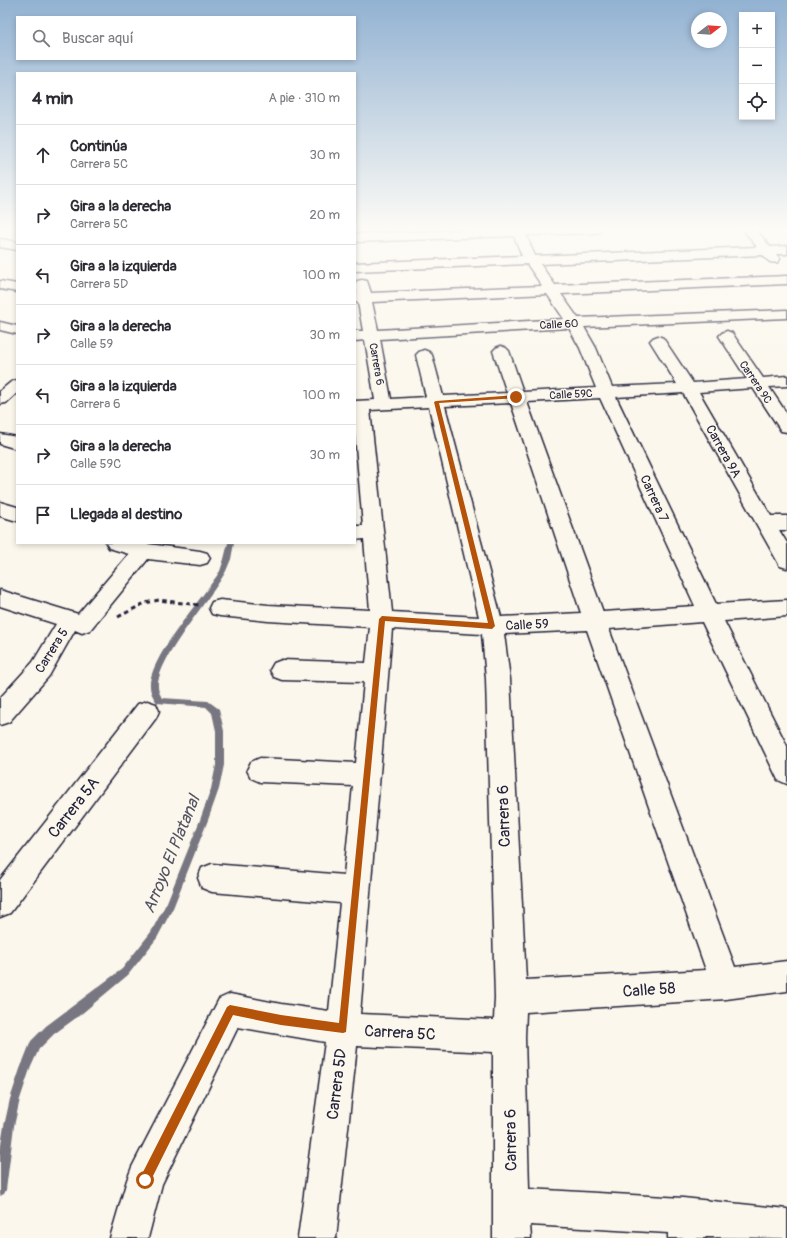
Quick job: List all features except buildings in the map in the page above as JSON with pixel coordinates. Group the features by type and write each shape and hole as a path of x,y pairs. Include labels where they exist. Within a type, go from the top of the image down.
{"street":[{"name":"Carrera 6","path":"359,287 360,298 371,336 384,404"},
{"name":"Carrera 7","path":"549,287 574,323 588,348 606,392 709,613 787,772"},
{"path":"360,298 642,287"},
{"name":"Calle 60","path":"356,336 574,323 787,314"},
{"path":"0,326 16,330"},
{"name":"Carrera 9C","path":"727,336 787,427"},
{"name":"Carrera 9A","path":"658,341 688,388 787,562"},
{"path":"501,351 595,621 726,984"},
{"name":"Carrera 6","path":"424,355 492,626 498,679 511,997 509,1037 511,1222"},
{"path":"0,379 16,384"},
{"name":"Calle 59C","path":"358,406 688,388 787,381"},
{"path":"0,399 16,385"},
{"name":"Carrera 5D","path":"317,1238 343,1029 382,619 374,532 361,471 358,406"},
{"path":"0,439 16,444"},
{"path":"0,509 16,514"},
{"path":"764,524 787,523"},
{"path":"356,533 374,532"},
{"path":"119,544 143,551 200,558"},
{"name":"Carrera 5","path":"0,715 41,669 75,622 143,551"},
{"path":"0,598 75,622"},
{"name":"Calle 59","path":"220,608 275,613 492,626 595,621 787,608"},
{"path":"282,670 377,673"},
{"name":"Carrera 5A","path":"0,903 147,711"},
{"path":"260,770 367,775"},
{"path":"212,878 356,890"},
{"name":"Calle 58","path":"511,997 726,984 787,976"},
{"name":"Carrera 5C","path":"129,1238 145,1180 230,1010 281,1020 343,1029 509,1037"},
{"path":"511,1222 685,1227 787,1227"}],"path":[{"path":"75,622 114,619 151,601 159,600 220,608"}],"waterway":[{"name":"Arroyo El Platanal","path":"0,1190 9,1126 15,1099 35,1045 50,1030 125,972 154,935 170,905 204,820 215,789 220,765 220,731 216,711 208,704 160,701 155,691 154,684 157,672 172,644 214,586 225,568 231,544"}],"route":[{"path":"145,1180 230,1010 281,1020 343,1029 382,619 492,626 436,402 516,397"}]}
